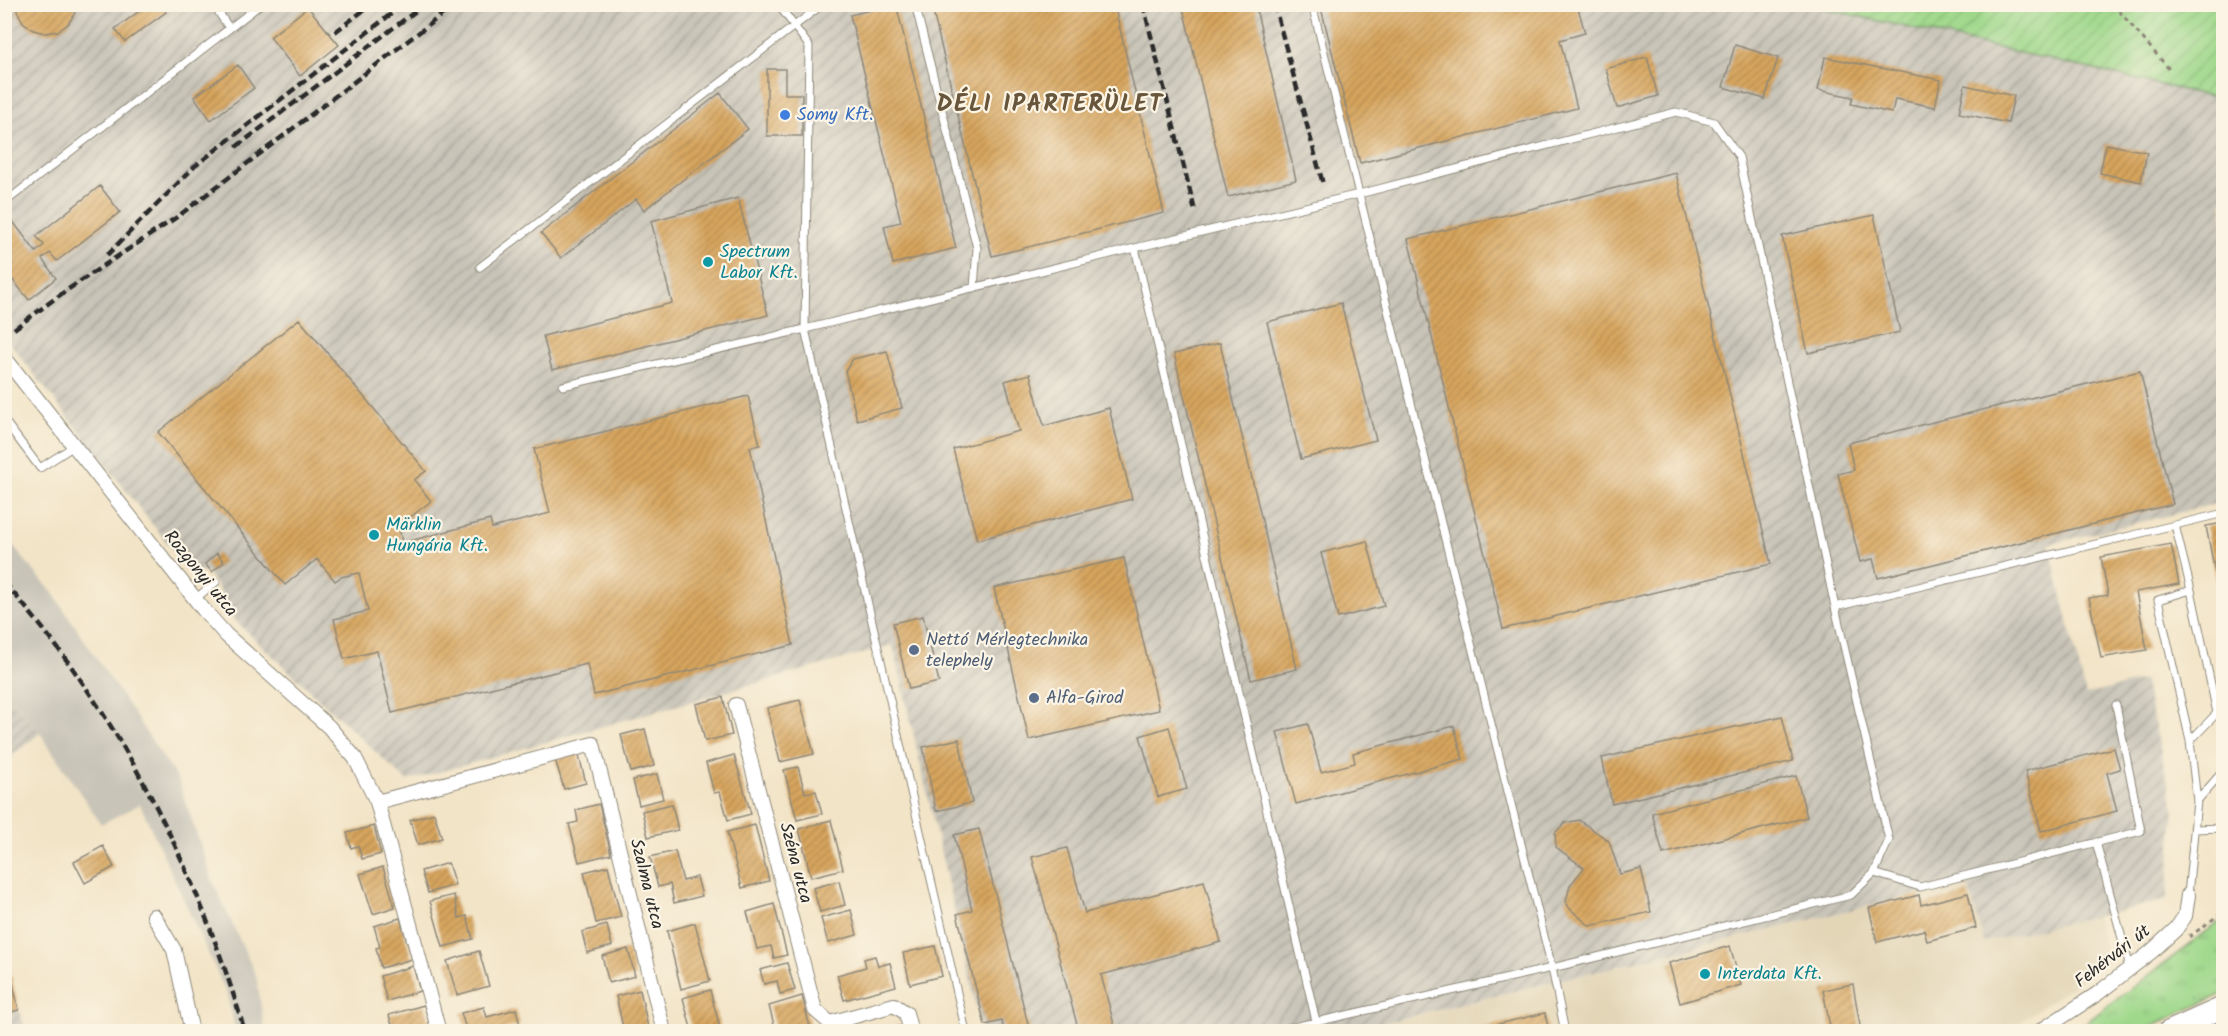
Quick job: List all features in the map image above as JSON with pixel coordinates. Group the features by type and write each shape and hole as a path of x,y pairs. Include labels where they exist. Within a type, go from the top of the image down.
{"main road":[{"path":"2168,1032 2223,1007"}],"street":[{"name":"Rozgonyi utca","path":"4,357 226,635 329,727 355,758 377,802 439,1032"},
{"name":"Széna utca","path":"736,705 815,1010 830,1023 894,1005 906,1012 911,1032"},
{"name":"Szalma utca","path":"377,802 593,744 664,1032"},
{"name":"Fehérvári út","path":"2040,1032 2097,994 2176,929 2185,916 2188,896"},
{"path":"154,916 174,950 192,1032"}],"lane":[{"path":"213,4 229,28"},
{"path":"4,203 261,4"},
{"path":"778,4 809,45 805,329 966,1032"},
{"path":"480,267 823,4"},
{"path":"915,4 977,248 974,288"},
{"path":"1312,4 1552,968 1565,1032"},
{"path":"563,386 1359,194 1676,112 1714,122 1739,157 1835,607 1889,840 1874,873 1851,895 1552,968 1272,1032"},
{"path":"1135,248 1316,1021"},
{"path":"4,420 40,468 75,446"},
{"path":"1835,607 2223,513"},
{"path":"2175,525 2217,713 2190,741"},
{"path":"195,599 216,582"},
{"path":"2188,896 2198,801 2190,741 2158,600 2191,590"},
{"path":"1874,873 1920,887 2141,831 2116,705"},
{"path":"2198,801 2223,770"},
{"path":"2195,829 2223,827"},
{"path":"2096,842 2130,968"}],"path":[{"path":"2114,4 2169,69"}],"shaded area":[{"path":"1809,4 2223,99 2223,502 2049,544 2086,695 2144,680 2174,808 2167,900 1984,942 1967,882 1350,1031 982,1031 893,645 407,781 228,614 221,592 207,572 190,572 5,337 5,5"},
{"path":"4,536 52,592 178,780 213,882 256,976 265,1031 236,1031 226,992 140,804 101,824 40,733 5,691"},
{"path":"4,691 40,733 5,761 4,761"},
{"path":"1968,882 1984,942 2096,916 2108,962 2007,1031 1350,1032"},
{"path":"4,955 19,1010 26,1031 5,1031"}],"green space":[{"path":"1809,5 2223,5 2223,99"},
{"path":"2223,919 2223,994 2140,1031 2075,1031"},
{"path":"2223,1020 2223,1031 2196,1031"}],"building":[{"path":"17,4 76,4 75,13 68,24 58,31 45,33 33,30 23,22 17,11"},
{"path":"149,4 161,4 166,12 125,42 115,29"},
{"path":"874,4 896,4 956,248 893,264 884,226 901,222 850,15 875,9"},
{"path":"931,4 1114,4 1164,213 992,256"},
{"path":"1182,4 1255,4 1296,180 1228,197"},
{"path":"1320,4 1577,4 1585,33 1560,40 1577,108 1360,163"},
{"path":"308,7 339,45 300,76 270,37"},
{"path":"1735,45 1778,58 1765,99 1723,87"},
{"path":"1647,57 1658,96 1617,108 1606,69"},
{"path":"1825,57 1941,80 1935,107 1895,99 1892,113 1851,104 1853,97 1818,90"},
{"path":"238,65 254,88 211,120 194,97"},
{"name":"Somy Kft.","path":"767,69 785,69 785,94 802,94 802,136 767,136"},
{"path":"1965,85 2014,96 2008,123 1959,113"},
{"path":"720,93 748,129 644,210 636,199 561,258 541,233"},
{"path":"2106,144 2147,152 2141,182 2100,173"},
{"path":"1676,173 1771,564 1503,629 1408,239"},
{"path":"100,186 120,212 57,261 50,253 42,259 56,278 29,300 4,269 4,224 11,219 36,252 44,245 36,236"},
{"name":"Spectrum Labor Kft.","path":"738,198 768,315 552,370 543,336 672,303 651,221"},
{"path":"1874,215 1900,332 1808,353 1782,236"},
{"path":"1341,303 1376,440 1301,459 1267,322"},
{"path":"299,319 426,471 414,480 431,501 399,526 402,543 490,520 492,528 550,513 534,449 748,396 760,445 750,447 793,645 594,695 587,664 392,713 377,651 344,659 334,619 368,611 359,573 341,577 335,581 317,559 285,585 158,432"},
{"path":"1220,343 1297,669 1251,680 1174,354"},
{"path":"887,351 902,408 857,420 845,371 853,359"},
{"path":"2140,371 2173,504 1878,578 1873,559 1860,562 1838,474 1854,470 1848,443"},
{"path":"1030,374 1044,426 1109,408 1132,499 977,540 953,449 1019,431 1005,381"},
{"path":"2224,523 2224,609 2222,609 2206,526"},
{"path":"1367,541 1384,606 1338,618 1321,553"},
{"path":"2171,544 2179,584 2136,592 2147,650 2101,658 2089,598 2108,595 2101,557"},
{"path":"217,553 224,562 212,572 205,564"},
{"path":"1124,558 1159,710 1029,740 994,588"},
{"path":"923,616 939,682 909,689 893,623"},
{"path":"723,697 732,735 705,741 696,704"},
{"path":"800,700 814,754 780,762 767,708"},
{"path":"1782,716 1793,761 1612,804 1602,758"},
{"path":"1308,724 1321,772 1355,763 1353,753 1454,726 1463,759 1296,804 1277,732"},
{"path":"1169,727 1187,789 1158,797 1140,736"},
{"path":"645,729 654,766 631,772 621,735"},
{"path":"959,739 972,803 936,811 923,747"},
{"path":"2114,748 2120,769 2107,773 2117,811 2041,831 2025,771"},
{"path":"578,752 586,783 564,789 555,759"},
{"path":"734,755 751,814 728,820 720,792 714,793 706,763"},
{"path":"798,767 805,793 816,791 822,814 797,820 784,770"},
{"path":"657,774 663,799 639,805 633,780"},
{"path":"1796,776 1807,817 1663,854 1652,813"},
{"path":"599,804 611,854 579,862 569,824 578,822 576,810"},
{"path":"672,804 678,830 648,837 642,811"},
{"path":"434,813 442,838 418,845 410,820"},
{"path":"831,820 843,869 811,877 799,829"},
{"path":"1579,820 1609,841 1620,874 1641,869 1651,912 1590,926 1570,909 1566,902 1570,885 1584,868 1556,847 1555,833 1565,823"},
{"path":"755,825 769,881 742,888 727,832"},
{"path":"374,826 381,854 362,859 358,846 351,848 347,833"},
{"path":"979,829 1030,1032 1004,1032 1002,1021 985,1025 957,914 972,910 954,835"},
{"path":"103,846 114,867 85,883 74,862"},
{"path":"1067,848 1085,913 1204,881 1221,942 1101,975 1116,1032 1079,1032 1032,857"},
{"path":"675,851 683,881 697,877 702,896 674,903 670,884 658,887 650,857"},
{"path":"448,863 455,885 428,893 421,871"},
{"path":"608,866 621,917 596,923 584,872"},
{"path":"383,867 395,907 373,914 360,874"},
{"path":"839,881 845,905 820,912 813,888"},
{"path":"1968,893 1976,928 1927,941 1924,930 1877,942 1869,908 1919,895 1921,905"},
{"path":"454,895 459,918 467,916 473,939 443,947 430,901"},
{"path":"774,904 787,955 774,958 771,946 757,949 747,912"},
{"path":"851,910 857,935 828,943 821,918"},
{"path":"400,918 412,959 381,968 376,948 380,947 374,926"},
{"path":"695,923 710,981 681,989 667,931"},
{"path":"607,925 612,946 587,953 582,932"},
{"path":"935,946 942,976 910,984 903,953"},
{"name":"Interdata Kft.","path":"1730,946 1741,985 1680,1003 1669,963"},
{"path":"628,949 635,976 609,983 602,956"},
{"path":"479,951 489,986 457,995 447,961"},
{"path":"875,956 878,966 890,963 896,986 844,1000 837,975 866,967 864,959"},
{"path":"787,963 795,990 780,994 777,981 764,984 760,970"},
{"path":"413,966 420,991 387,1001 380,976"},
{"path":"11,976 19,1010 4,1014 4,978"},
{"path":"1853,984 1861,1032 1831,1032 1823,990"},
{"path":"640,990 649,1032 624,1032 616,996"},
{"path":"710,990 721,1032 692,1032 683,998"},
{"path":"802,996 810,1027 793,1032 776,1032 769,1006"},
{"path":"424,1005 432,1032 394,1032 389,1015"},
{"path":"484,1007 487,1017 516,1009 520,1025 497,1032 467,1032 461,1013"},
{"path":"1545,1013 1549,1032 1477,1032 1477,1029"},
{"path":"899,1026 901,1032 882,1032 882,1031"}],"railway":[{"path":"335,32 372,4"},
{"path":"107,255 195,166 404,4"},
{"path":"236,147 425,4"},
{"path":"14,329 64,292 177,217 456,4"},
{"path":"1143,4 1195,211"},
{"path":"1274,4 1323,184"},
{"path":"4,582 83,684 118,738 149,794 178,851 203,910 245,1032"}],"place":[{"name":"Somy Kft.","path":"785,115"},
{"name":"Spectrum Labor Kft.","path":"708,262"},
{"name":"Märklin Hungária Kft.","path":"374,535"},
{"name":"Nettó Mérlegtechnika telephely","path":"914,650"},
{"name":"Alfa-Girod","path":"1034,698"},
{"name":"Interdata Kft.","path":"1705,974"}],"district":[{"name":"DÉLI IPARTERÜLET","path":"1050,104"}]}
